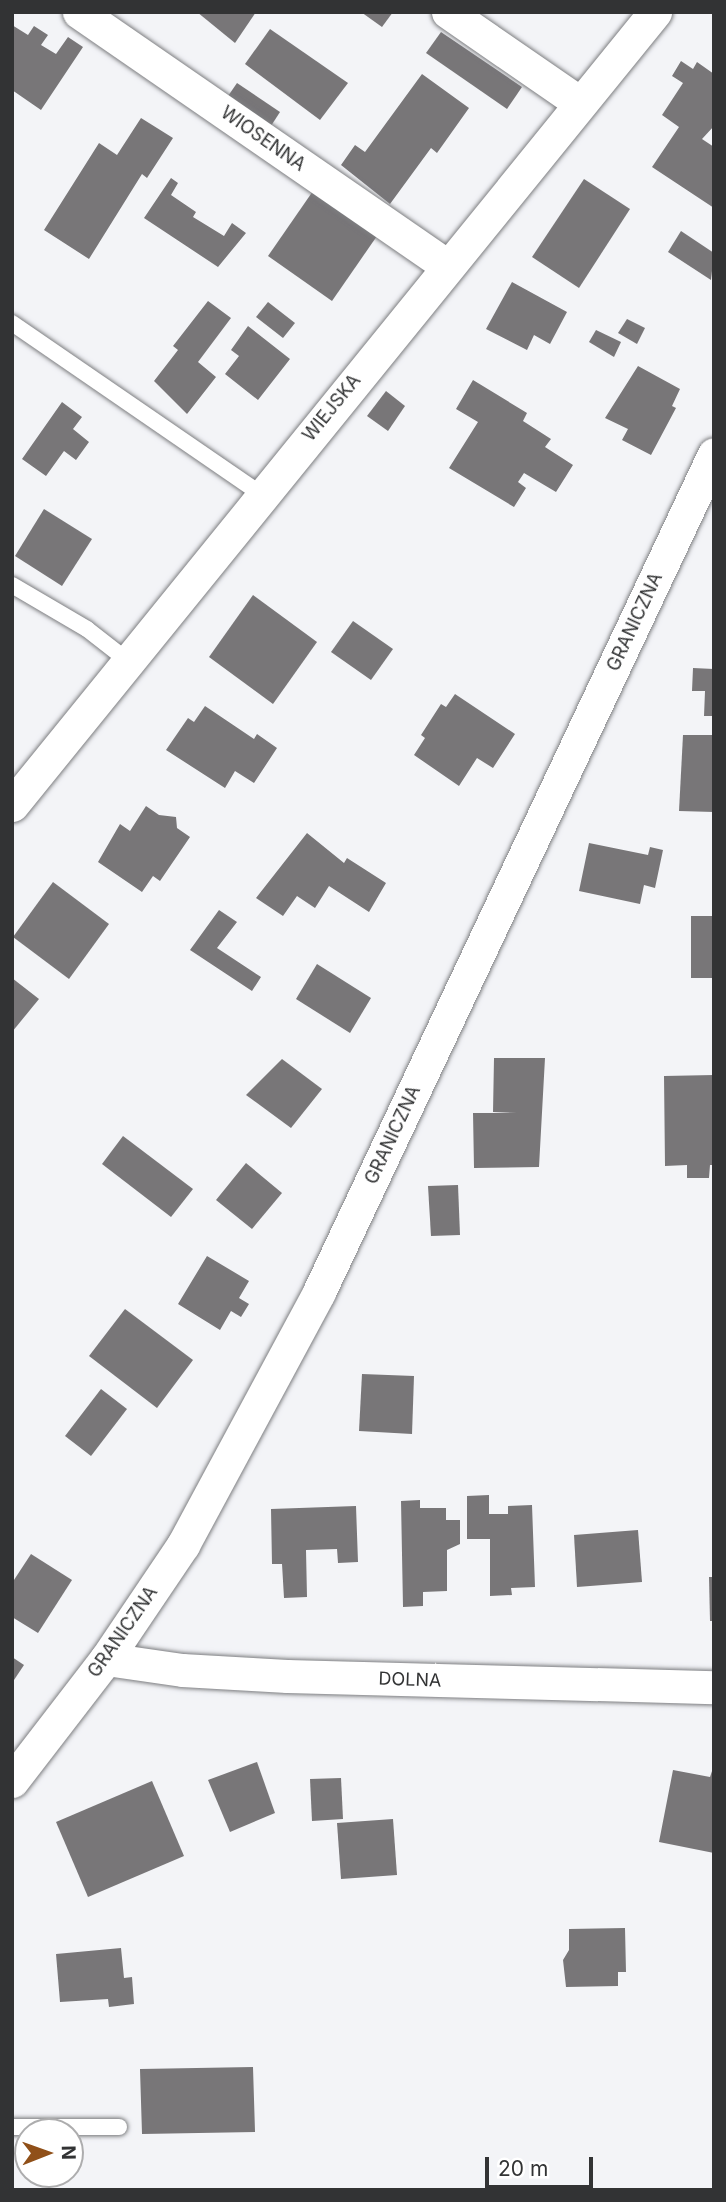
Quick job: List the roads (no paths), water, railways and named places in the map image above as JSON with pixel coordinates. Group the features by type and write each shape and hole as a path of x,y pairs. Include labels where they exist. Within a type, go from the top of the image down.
{"street":[{"name":"WIOSENNA","path":"79,12 447,266"},
{"path":"448,12 580,103"},
{"name":"WIEJSKA","path":"12,805 655,12"},
{"name":"GRANICZNA","path":"12,1781 106,1659 183,1545 319,1292 714,454"},
{"name":"DOLNA","path":"106,1659 182,1670 287,1676 714,1687"}],"lane":[{"path":"12,323 262,495"},
{"path":"12,585 87,629 128,661"},
{"path":"12,2127 120,2127"}]}
